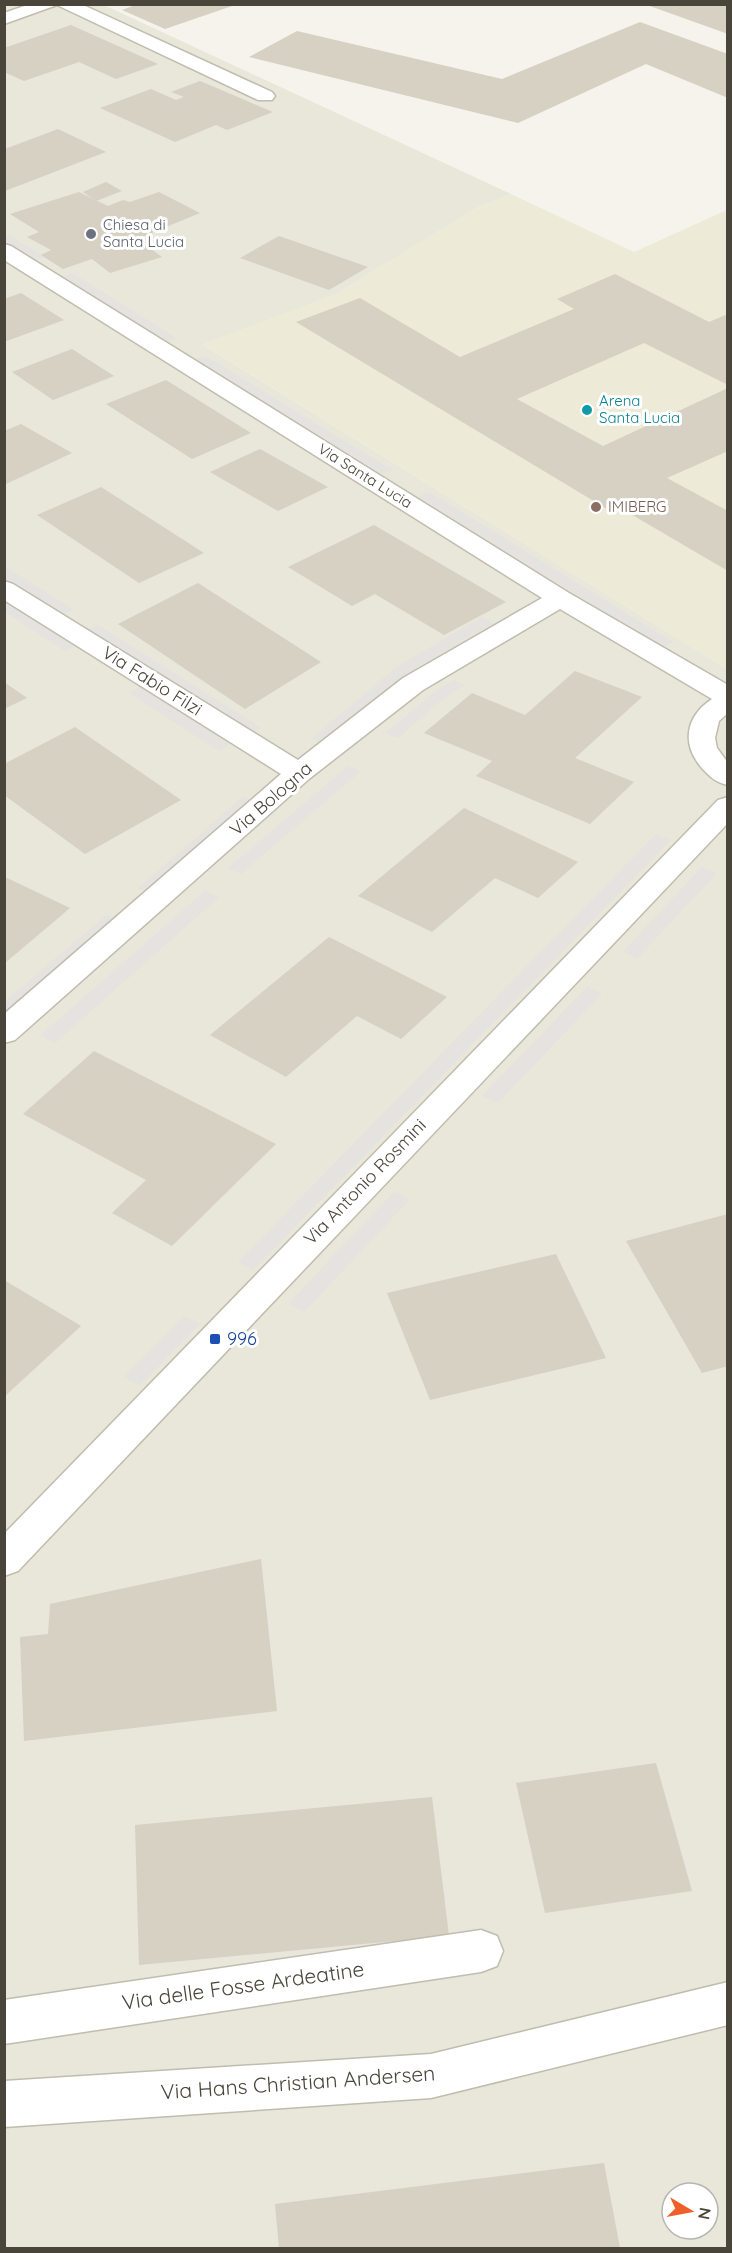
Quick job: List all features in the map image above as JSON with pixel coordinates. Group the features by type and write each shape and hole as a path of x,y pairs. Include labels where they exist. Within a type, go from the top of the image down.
{"street":[{"path":"4,19 49,4"},
{"path":"65,4 265,96"},
{"name":"Via Santa Lucia","path":"6,252 560,598 728,699"},
{"name":"Via Fabio Filzi","path":"4,589 299,773"},
{"name":"Via Bologna","path":"4,1032 299,773 413,684 560,598"},
{"path":"728,699 711,712 702,725 700,734 701,744 708,759 728,777"},
{"name":"Via Antonio Rosmini","path":"7,1553 728,806"},
{"name":"Via delle Fosse Ardeatine","path":"4,2022 481,1951"},
{"name":"Via Hans Christian Andersen","path":"4,2104 431,2076 728,2003"}],"shaded area":[{"path":"107,4 106,6 511,194 478,207 336,294 203,345 727,669 728,2248 5,2248 4,5"},
{"name":"IMIBERG","path":"511,194 634,252 727,210 727,669 202,344 336,294 478,207"},
{"path":"9,235 45,257 36,261 5,242 4,237"},
{"path":"72,273 176,338 166,341 62,277"},
{"path":"206,356 392,470 382,474 195,359"},
{"path":"429,492 673,642 662,648 418,497"},
{"path":"4,566 73,609 61,615 5,579"},
{"path":"4,599 76,645 65,651 5,612"},
{"path":"482,617 493,623 416,668 325,743 312,738 398,666"},
{"path":"98,625 261,728 249,735 87,631"},
{"path":"454,680 464,685 439,702 398,738 386,733 437,690"},
{"path":"140,687 230,744 219,751 129,693"},
{"path":"348,766 361,771 241,874 228,868"},
{"path":"243,797 255,803 150,894 138,888"},
{"path":"656,834 671,840 253,1270 238,1262"},
{"path":"702,867 717,873 637,958 623,952"},
{"path":"205,891 219,897 55,1043 41,1035"},
{"path":"107,915 120,920 5,1019 5,1001"},
{"path":"588,986 602,994 498,1103 482,1096"},
{"path":"394,1192 410,1199 304,1312 289,1303"},
{"path":"184,1316 200,1324 140,1385 124,1377"}],"building":[{"path":"138,4 235,5 165,29 122,10"},
{"path":"647,5 728,5 728,34"},
{"path":"640,22 728,54 728,98 646,64 518,123 249,57 297,31 502,79"},
{"path":"71,25 158,64 116,79 79,62 24,81 4,72 4,48"},
{"path":"200,81 273,112 227,130 216,125 175,142 100,108 151,89 176,100 184,97 171,92"},
{"path":"58,129 106,152 5,191 5,149"},
{"path":"106,182 122,191 96,201 83,192"},
{"name":"Chiesa di Santa Lucia","path":"79,192 108,206 123,200 130,202 159,192 200,213 137,239 162,257 110,273 92,259 63,269 41,255 51,250 27,237 39,232 10,214"},
{"path":"279,236 368,267 329,290 240,258"},
{"name":"IMIBERG","path":"615,274 709,322 728,314 728,385 644,343 517,399 603,446 728,388 728,451 667,478 728,511 728,571 617,506 607,509 296,322 360,298 460,357 574,309 557,299"},
{"path":"21,293 64,320 4,342 4,299"},
{"path":"72,349 114,376 53,400 12,372"},
{"path":"166,380 251,433 192,459 106,404"},
{"path":"21,424 72,453 4,485 4,431"},
{"path":"260,449 328,487 278,511 210,472"},
{"path":"101,487 204,553 139,583 37,515"},
{"path":"374,525 506,602 444,635 375,594 352,606 288,567"},
{"path":"198,583 321,662 245,709 118,624"},
{"path":"575,671 642,697 575,758 634,782 590,824 476,776 492,761 424,733 472,693 525,715"},
{"path":"4,682 27,698 4,709"},
{"path":"75,727 181,800 85,854 4,795 4,764"},
{"path":"464,808 578,862 538,898 495,878 432,932 358,896"},
{"path":"5,877 70,908 5,963"},
{"path":"329,937 447,997 401,1039 357,1016 286,1077 210,1035"},
{"path":"94,1051 276,1144 172,1246 112,1213 146,1180 23,1114"},
{"path":"728,1214 728,1366 702,1373 626,1241"},
{"path":"556,1254 606,1358 430,1400 387,1293"},
{"path":"4,1280 81,1326 4,1397"},
{"path":"261,1559 277,1711 24,1741 20,1637 48,1634 50,1604"},
{"path":"656,1763 692,1891 545,1913 516,1783"},
{"path":"432,1797 449,1936 139,1965 135,1825"},
{"path":"604,2163 620,2248 279,2248 275,2204"}],"place":[{"name":"Chiesa di Santa Lucia","path":"91,234"},
{"name":"Arena Santa Lucia","path":"587,410"},
{"name":"IMIBERG","path":"596,507"},
{"name":"996","path":"215,1339"}]}
